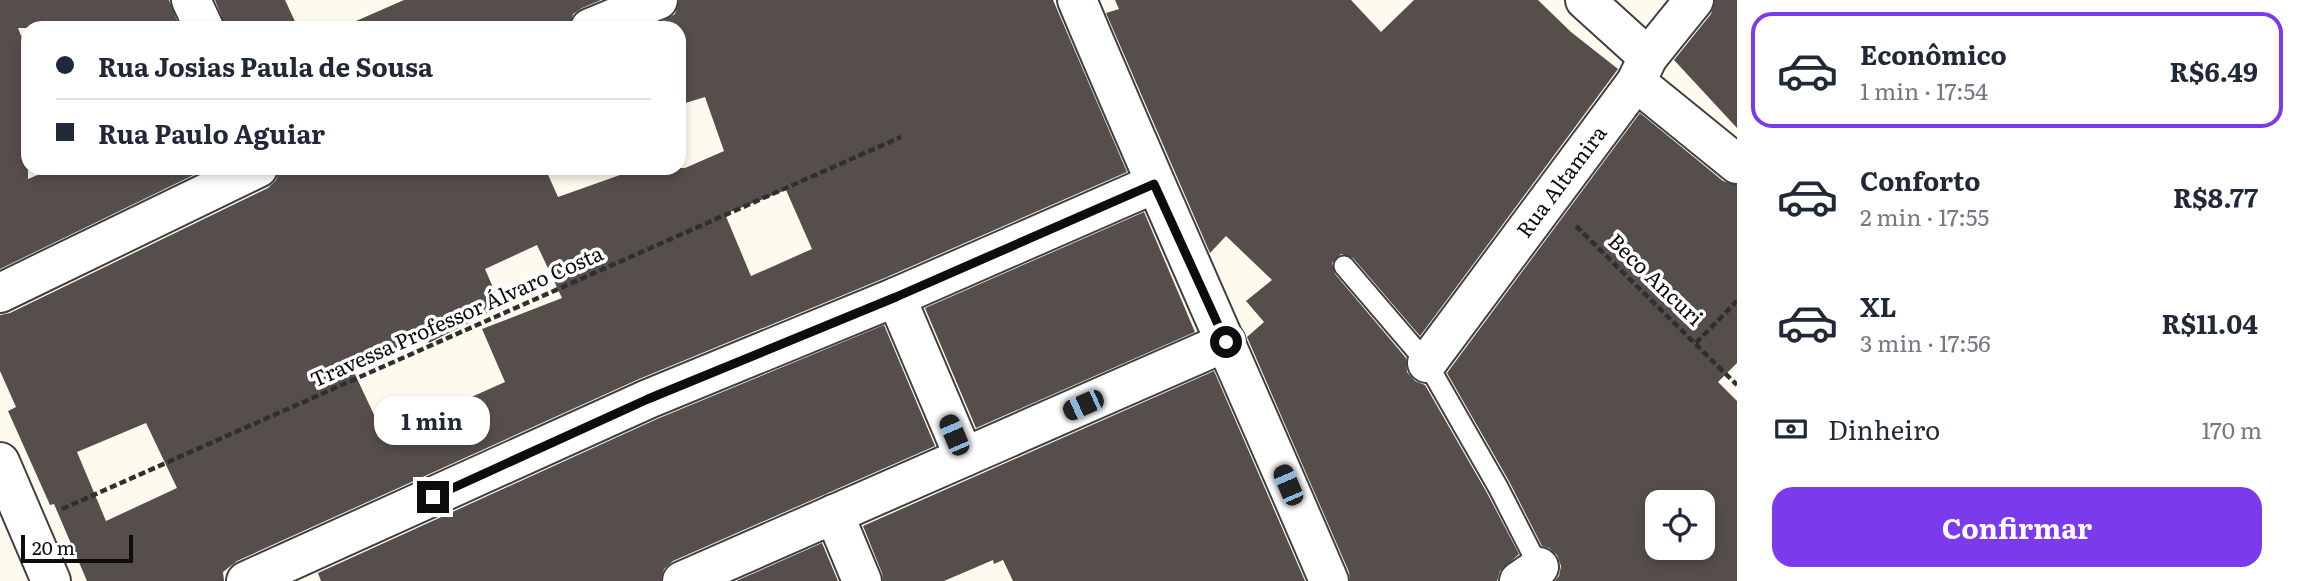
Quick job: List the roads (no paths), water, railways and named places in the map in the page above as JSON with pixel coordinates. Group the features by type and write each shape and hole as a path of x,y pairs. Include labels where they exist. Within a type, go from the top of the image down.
{"street":[{"path":"191,0 201,21"},
{"path":"607,21 657,0"},
{"path":"1077,0 1154,184 1226,342 1329,581"},
{"path":"1585,0 1642,69 1737,164"},
{"name":"Rua Altamira","path":"1427,363 1694,0"},
{"path":"0,293 244,175"},
{"path":"246,581 294,572 648,399 896,297 1154,184"},
{"path":"896,297 964,457"},
{"path":"682,581 1226,342"},
{"path":"0,462 51,581"},
{"path":"834,514 862,581"}],"lane":[{"path":"1345,265 1427,363 1498,487 1529,574"}]}
